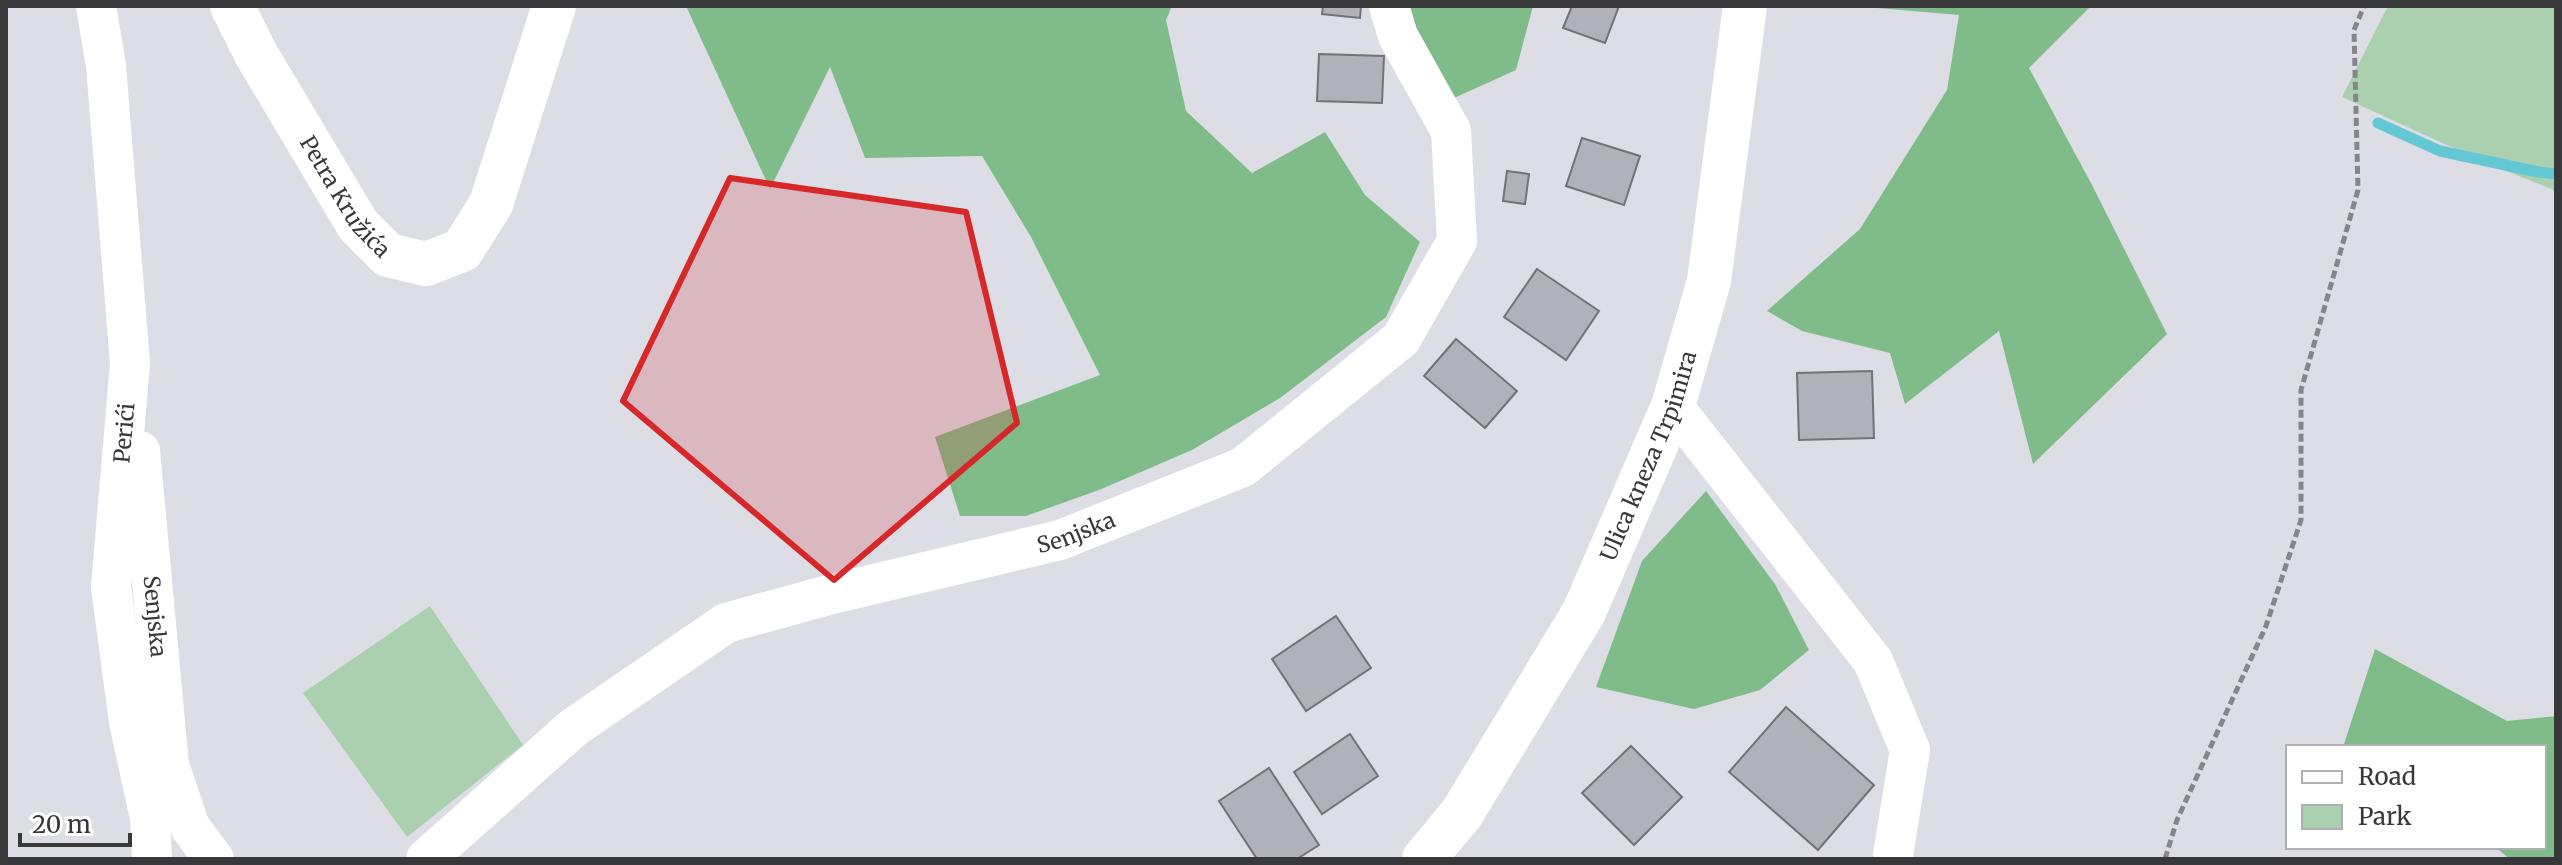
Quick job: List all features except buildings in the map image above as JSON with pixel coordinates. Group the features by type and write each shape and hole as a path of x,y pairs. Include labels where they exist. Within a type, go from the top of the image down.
{"main road":[{"name":"Petra Kružića","path":"232,6 256,54 358,225 388,255 426,264 462,250 491,204 554,6"},
{"name":"Ulica kneza Trpimira","path":"1424,859 1462,813 1584,612 1673,406 1709,281 1745,6"}],"street":[{"name":"Perići","path":"96,6 106,66 130,363 111,587 129,722 150,818 152,859"},
{"name":"Senjska","path":"426,859 573,728 726,623 832,594 1060,540 1243,467 1401,339 1457,241 1451,131 1398,36 1389,6"},
{"name":"Senjska","path":"130,363 146,501 169,765 190,827 214,859"},
{"path":"1673,406 1873,661 1910,750 1894,859"}],"path":[{"path":"2165,859 2177,820 2266,626 2301,520 2301,390 2358,190 2354,30 2364,6"}],"highlighted area":[{"path":"730,178 966,212 1017,423 834,580 623,401"}],"green space":[{"path":"686,6 1172,6 1166,20 1186,111 1252,173 1325,132 1365,195 1420,242 1386,317 1280,398 1192,450 1099,490 1026,516 960,516 935,437 1100,375 1031,237 982,156 865,158 830,67 770,189"},
{"path":"1407,6 1533,6 1516,70 1454,98 1403,10"},
{"path":"1854,6 2091,6 2029,68 2167,334 2033,464 1999,331 1905,404 1890,353 1802,331 1767,311 1860,229 1947,90 1959,15"},
{"path":"2388,6 2556,6 2556,191 2484,162 2342,97"},
{"path":"1706,491 1775,584 1809,650 1760,690 1694,709 1596,687 1642,561"},
{"path":"430,606 523,745 407,837 303,693"},
{"path":"2375,649 2507,721 2556,716 2556,859 2510,859 2498,849 2546,849 2546,745 2344,745"}],"waterway":[{"path":"2378,123 2440,151 2556,174"}]}
